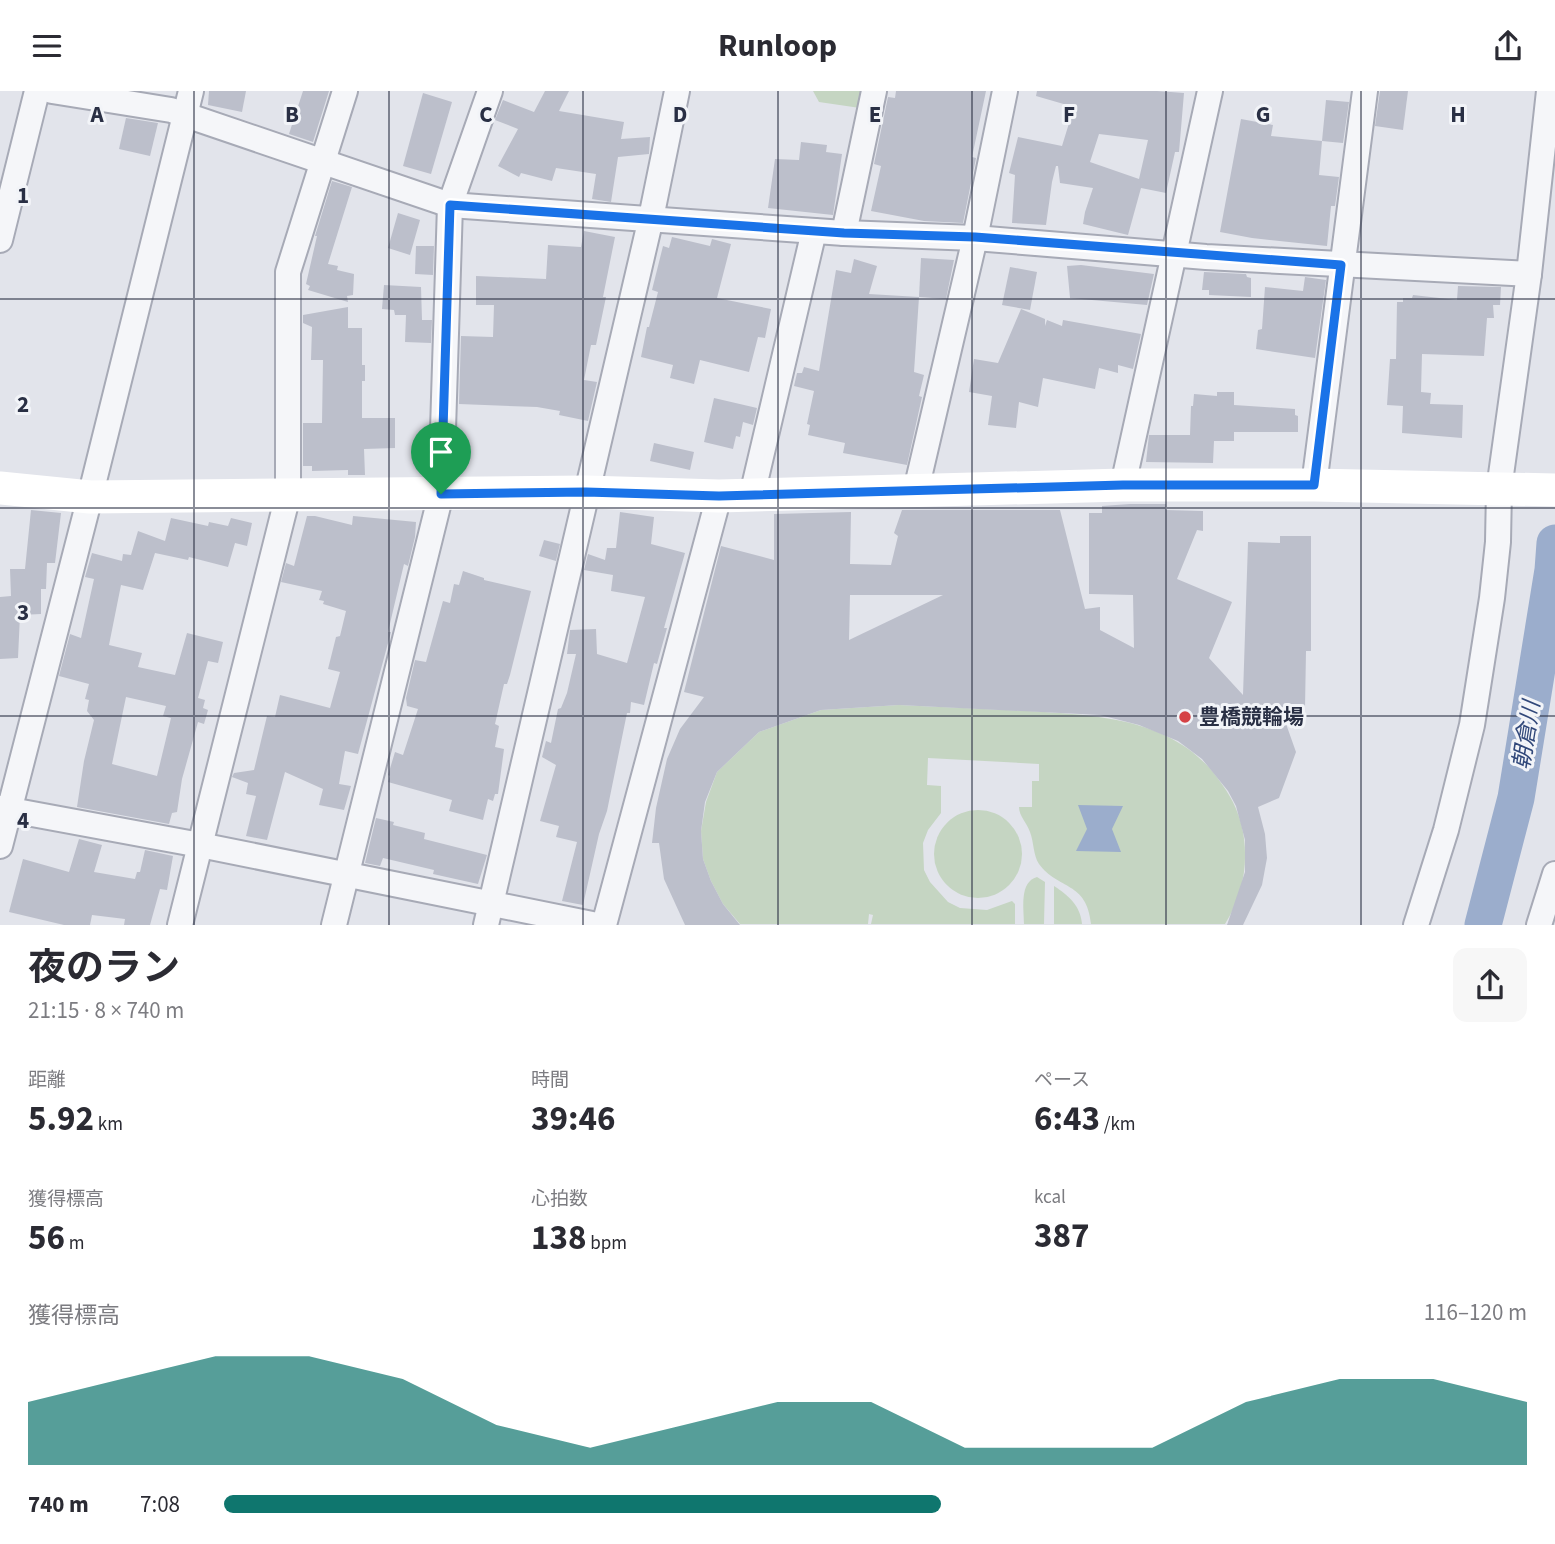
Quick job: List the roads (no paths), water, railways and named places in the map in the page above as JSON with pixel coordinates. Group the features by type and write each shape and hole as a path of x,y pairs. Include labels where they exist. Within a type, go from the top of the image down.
{"street":[{"path":"0,240 37,91"},
{"path":"52,91 171,110 450,205 844,233 975,237 1341,265 1529,274"},
{"path":"0,846 5,809 90,497 191,91"},
{"path":"180,925 288,495 288,272 345,91"},
{"path":"334,925 441,494 450,205 490,91"},
{"path":"489,914 651,218 677,91"},
{"path":"844,233 874,91"},
{"path":"916,490 975,237 1005,91"},
{"path":"1123,485 1210,91"},
{"path":"1314,485 1365,91"},
{"path":"1416,925 1446,830 1472,725 1506,489 1549,91"},
{"path":"752,495 814,231"},
{"path":"0,488 90,497 586,492 719,496 1123,485 1555,489"},
{"path":"604,925 719,496"},
{"path":"5,809 347,875 489,914 597,925"},
{"path":"1541,924 1555,874"}],"water":[{"path":"1078,805 1123,806 1112,829 1121,852 1076,851 1087,829"}],"waterway":[{"name":"朝倉川","path":"1483,925 1516,798 1553,570 1555,543"}],"place":[{"name":"豊橋競輪場","path":"1185,717"}]}
